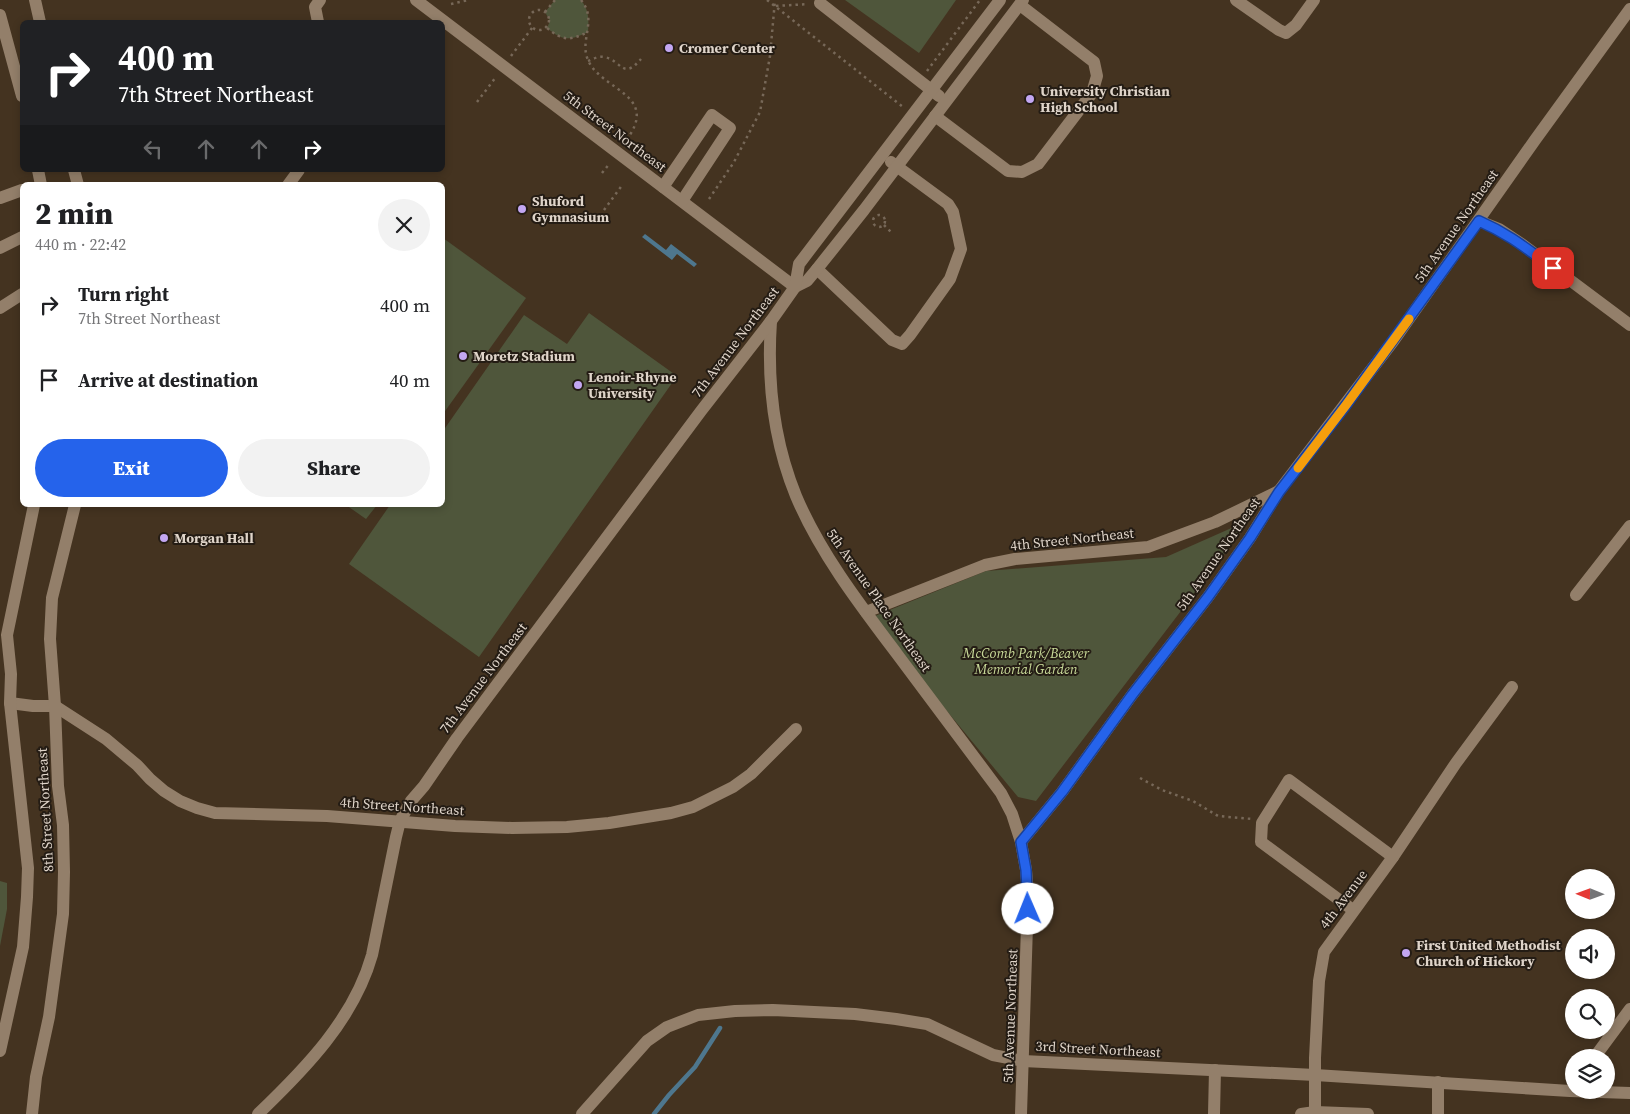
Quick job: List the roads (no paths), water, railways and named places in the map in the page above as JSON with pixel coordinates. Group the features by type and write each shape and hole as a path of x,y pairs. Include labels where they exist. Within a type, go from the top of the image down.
{"street":[{"path":"35,0 40,20"},
{"path":"318,20 315,7 320,0"},
{"name":"5th Street Northeast","path":"416,0 442,20"},
{"name":"7th Avenue Northeast","path":"258,1114 309,1062 355,999 367,973 372,955 400,821 411,801 701,411 771,321 795,287 799,264 1000,0"},
{"path":"1236,0 1286,33 1296,25 1314,0"},
{"path":"935,116 1008,171 1022,172 1038,164 1092,93 1097,76 1094,62 1022,2"},
{"name":"7th Avenue Northeast","path":"795,287 807,281 817,269 1022,2"},
{"path":"820,3 946,102"},
{"name":"5th Avenue Northeast","path":"1021,1114 1028,894 1021,842 1062,792 1126,702 1208,597 1250,538 1279,492 1346,405 1630,9"},
{"path":"0,15 20,89"},
{"name":"5th Street Northeast","path":"445,22 795,287"},
{"path":"663,187 712,115 730,128 682,201"},
{"path":"817,269 892,340 902,344 950,279 960,248 952,212 948,204 883,155"},
{"path":"0,198 20,191"},
{"path":"1479,221 1499,229 1524,244 1630,325"},
{"path":"0,248 20,237"},
{"path":"0,308 20,295"},
{"name":"5th Avenue Place Northeast","path":"771,321 769,355 771,397 779,442 786,469 814,533 828,557 866,612 1001,793 1012,814 1021,842"},
{"name":"4th Street Northeast","path":"866,612 985,565 1015,559 1148,547 1215,522 1279,492"},
{"path":"0,1051 21,954 28,868 12,716 5,706 10,674 7,634 34,507"},
{"name":"8th Street Northeast","path":"32,1114 36,1077 49,1017 63,914 63,825 58,786 56,706 50,639 52,598 75,507"},
{"path":"1576,595 1630,526"},
{"name":"4th Avenue","path":"1315,1113 1315,1058 1321,962 1324,952 1393,857 1456,763 1512,687"},
{"path":"5,706 56,706"},
{"name":"4th Street Northeast","path":"56,706 106,740 137,765 164,791 180,801 215,813 327,816 512,828 567,827 608,823 672,813 693,807 714,798 751,774 796,729"},
{"path":"1353,910 1261,842 1262,823 1290,780 1393,857"},
{"path":"1601,1049 1630,1009"},
{"name":"3rd Street Northeast","path":"582,1114 647,1041 667,1027 698,1015 735,1011 773,1010 855,1014 927,1024 993,1055 1023,1061 1565,1088"},
{"path":"1214,1114 1215,1070"},
{"path":"1438,1082 1438,1114"},
{"name":"3rd Street Northeast","path":"1615,1091 1630,1092"},
{"path":"1301,1114 1368,1114"}],"water":[{"path":"645,234 666,250 671,244 697,264 694,267 677,254 672,260 642,237"}],"waterway":[{"path":"654,1114 695,1067 720,1028"}],"place":[{"name":"Cromer Center","path":"669,48"},
{"name":"University Christian High School","path":"1030,99"},
{"name":"Shuford Gymnasium","path":"522,209"},
{"name":"Moretz Stadium","path":"463,356"},
{"name":"Lenoir-Rhyne University","path":"578,385"},
{"name":"Morgan Hall","path":"164,538"},
{"name":"First United Methodist Church of Hickory","path":"1406,953"}],"park label":[{"name":"McComb Park/Beaver Memorial Garden","path":"1026,662"}]}
